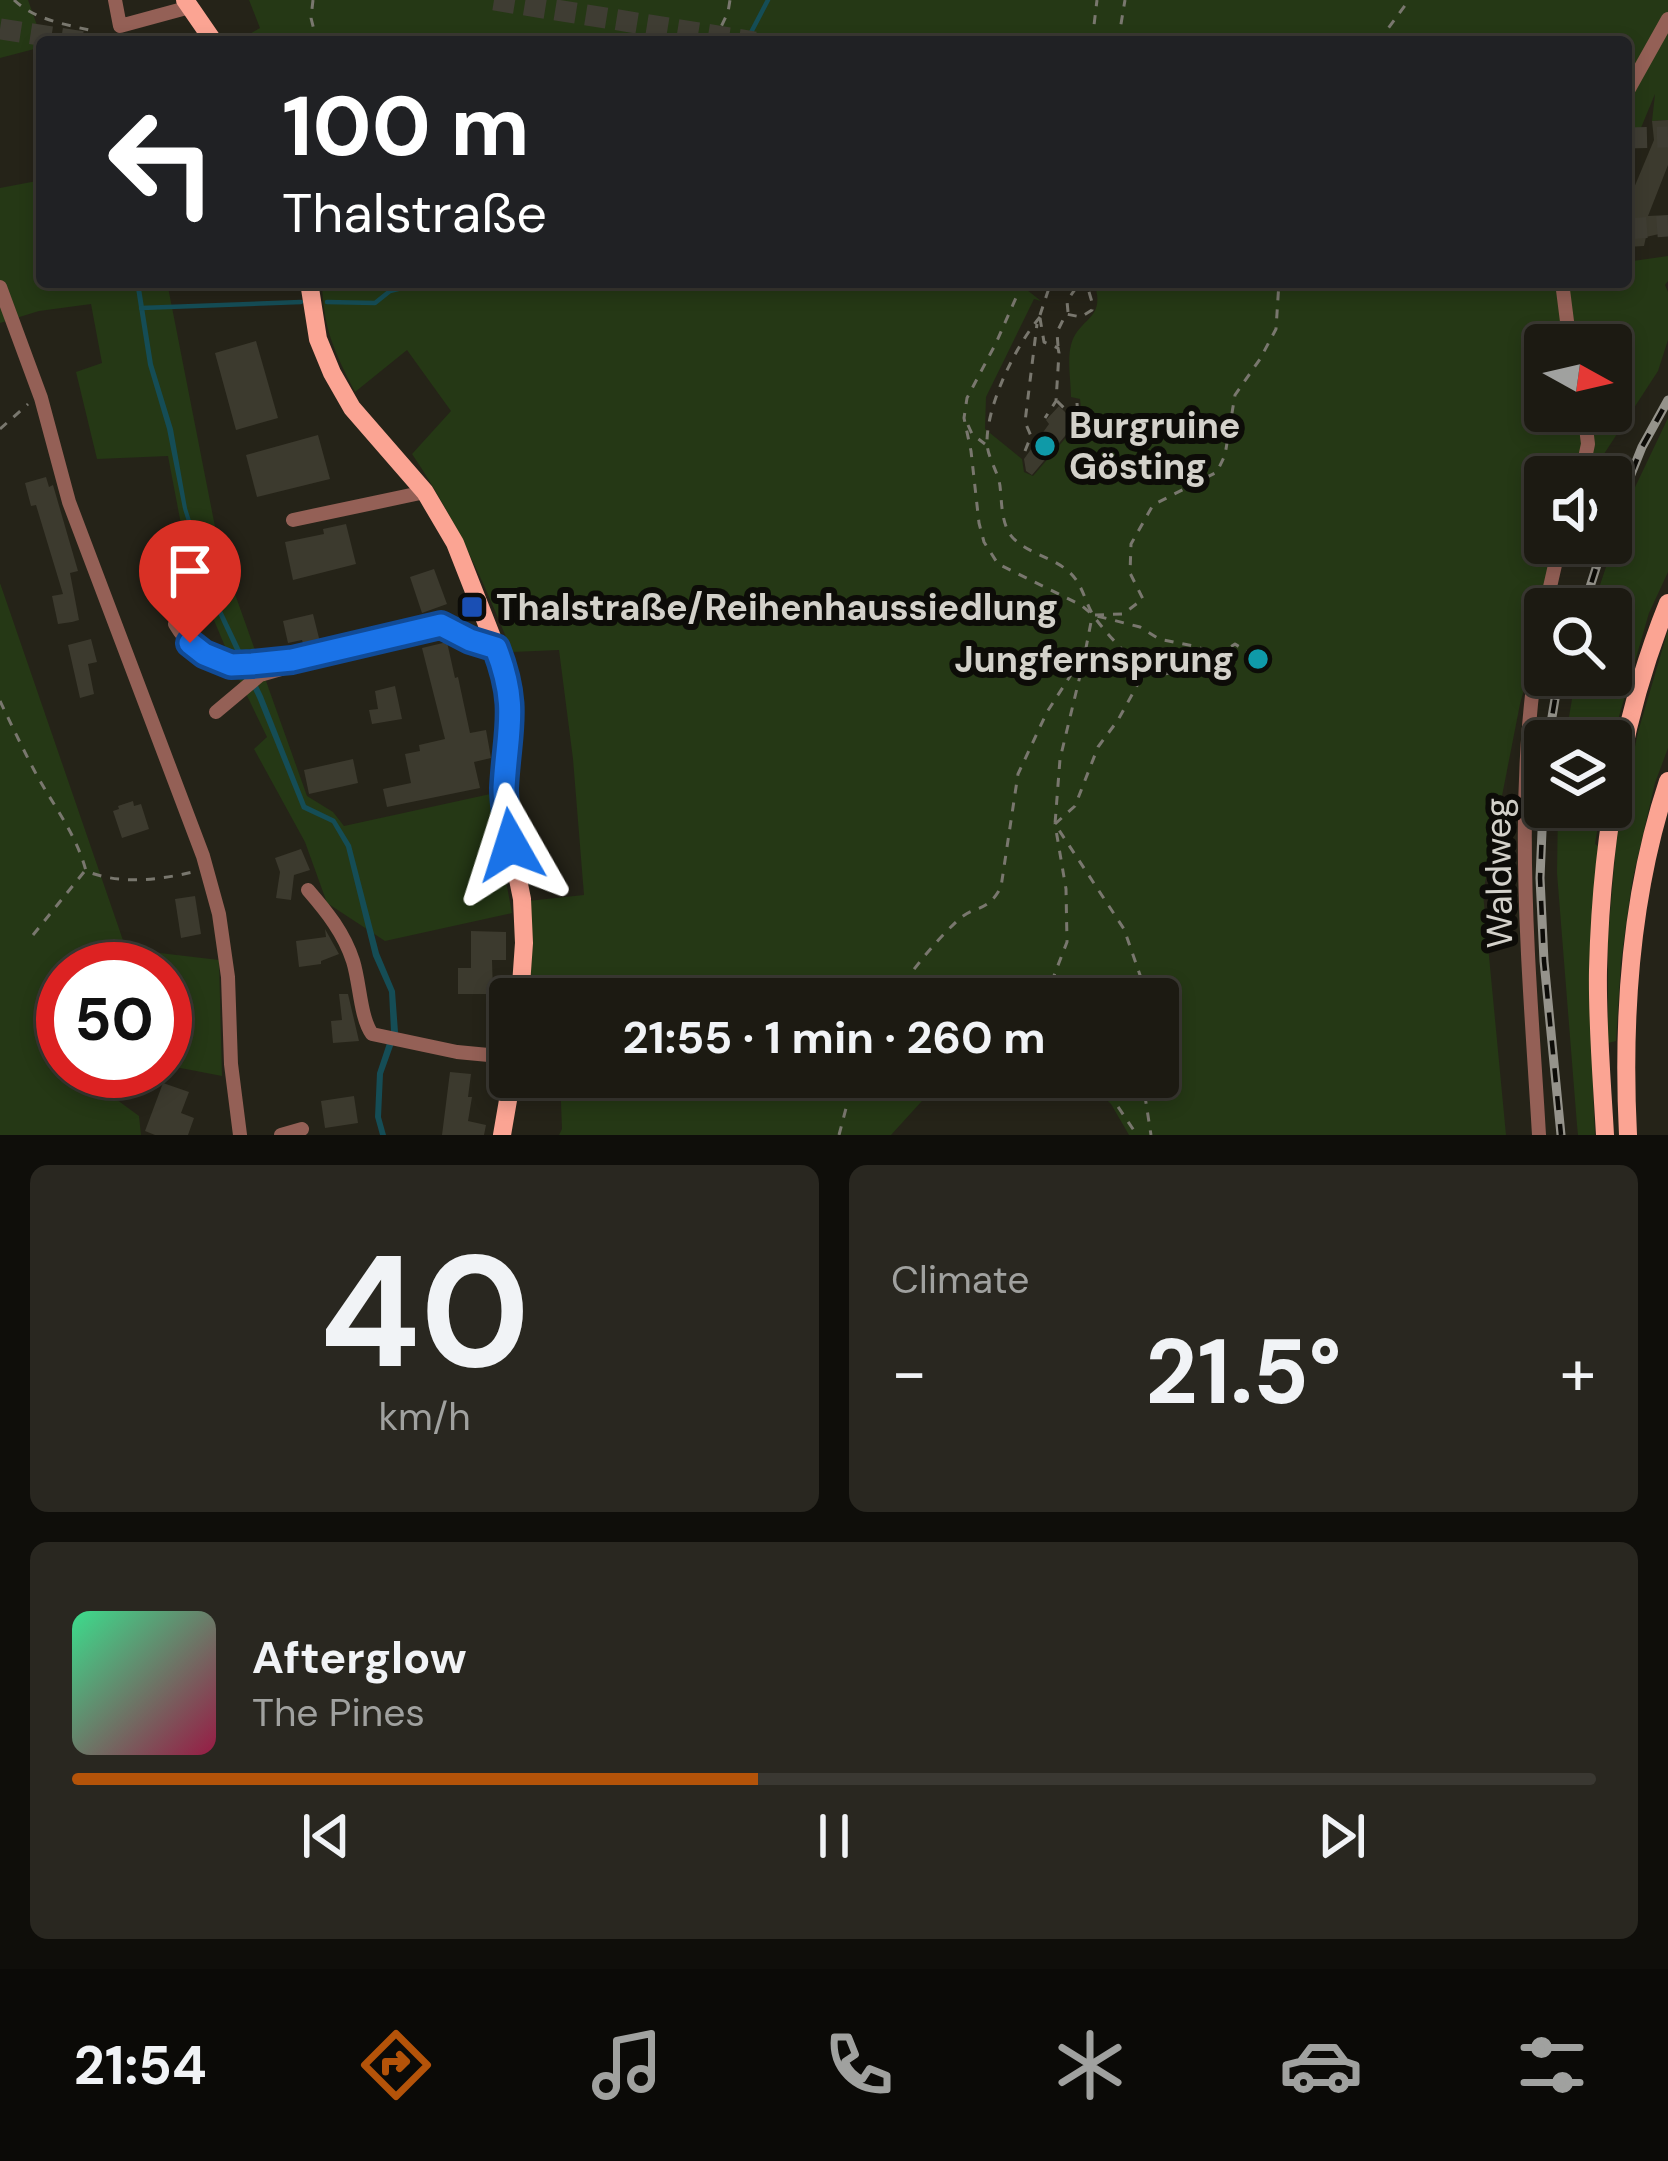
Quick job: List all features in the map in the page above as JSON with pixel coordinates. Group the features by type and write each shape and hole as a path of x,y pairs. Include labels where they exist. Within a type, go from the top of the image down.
{"main road":[{"path":"188,3 210,36"},
{"path":"310,288 318,339 332,373 352,408 425,492 454,543 506,673 511,734 504,792 522,899 522,978"},
{"path":"1605,1135 1598,971 1607,846 1631,712 1668,603"},
{"path":"1628,1135 1624,1064 1631,951 1656,818 1668,781"},
{"path":"502,1135 508,1098"}],"street":[{"path":"115,0 120,26 188,3"},
{"path":"153,0 159,16"},
{"path":"1632,83 1668,19"},
{"path":"0,287 40,398 69,502 207,869 228,977 240,1135"},
{"path":"1563,288 1567,324"},
{"path":"293,520 425,492"},
{"path":"176,623 204,654 281,670 292,660 441,625 496,648"},
{"path":"216,712 257,668"},
{"name":"Waldweg","path":"1534,696 1525,835 1539,1135"},
{"path":"308,890 338,926 352,958 372,1034 489,1055"},
{"path":"281,1135 302,1129"}],"path":[{"path":"14,0 47,20 89,30"},
{"path":"313,0 316,36"},
{"path":"716,36 730,0"},
{"path":"1093,36 1097,0"},
{"path":"1119,36 1125,0"},
{"path":"1382,36 1409,0"},
{"path":"1020,288 968,398 964,418 984,542 998,564 1093,615 1144,674 1182,673 1194,666 1221,663 1231,659 1227,649"},
{"path":"1025,451 1031,436 1025,422 1035,330 1049,288"},
{"path":"1045,418 1056,400 1058,332 1069,310 1067,301 1078,288"},
{"path":"1066,314 1082,317 1092,310 1085,288"},
{"path":"1093,615 1123,614 1143,599 1130,573 1131,544 1153,505 1217,472 1225,455 1235,395 1276,329 1279,288"},
{"path":"1040,317 1044,342 1058,348"},
{"path":"1040,317 1008,368 987,445 999,477 1009,534 1025,549 1069,571 1093,615 1060,759 1055,824 1066,889 1067,942 1054,978"},
{"path":"0,429 40,398"},
{"path":"1056,400 1074,418 1078,418 1077,403"},
{"path":"964,418 972,434 987,445"},
{"path":"1093,615 1217,656 1235,644 1258,659"},
{"path":"908,978 959,918 993,903 1001,887 1018,774 1047,712 1085,653"},
{"path":"1055,824 1075,806 1098,747 1144,674"},
{"path":"0,701 35,773 66,821 86,871"},
{"path":"1055,824 1124,929 1140,978"},
{"path":"86,871 101,878 157,881 207,869"},
{"path":"33,935 86,871"},
{"path":"839,1135 849,1098"},
{"path":"1112,1098 1137,1135"},
{"path":"1145,1098 1151,1133"}],"green space":[{"path":"0,0 28,0 41,36 36,36 36,49 0,58"},
{"path":"249,0 1668,0 1668,120 1652,121 1655,94 1632,150 1632,36 246,36 260,28"},
{"path":"36,181 36,288 168,288 220,552 307,796 333,812 344,826 495,793 512,913 385,941 327,903 305,842 254,749 267,737 187,556 168,456 97,459 76,372 102,363 91,304 39,311 0,323 0,188"},
{"path":"1668,256 1668,340 1658,371 1632,411 1632,324 1524,324 1524,432 1618,432 1603,456 1524,456 1524,564 1558,564 1552,588 1524,588 1524,689 1483,893 1506,1135 1129,1135 1105,1098 1179,1098 1179,978 530,978 533,941 528,901 584,895 559,650 512,652 467,550 412,454 451,411 407,350 355,392 331,339 323,288 1025,288 1041,301 1034,299 986,397 985,429 1022,459 1024,472 1033,476 1082,419 1080,399 1071,397 1070,351 1097,304 1095,288 1632,288 1632,261"},
{"path":"1668,418 1668,572 1649,613 1632,672 1632,588 1599,588 1607,564 1632,564 1632,494"},
{"path":"0,583 124,942 36,942 36,1098 114,1098 139,1116 141,1135 0,1135"},
{"path":"1668,630 1668,748 1632,882 1616,1041 1608,1043 1608,937 1617,833 1618,828 1632,828 1632,761"},
{"path":"1572,696 1625,696 1618,720 1568,720"},
{"path":"1558,828 1598,828 1592,1027 1595,1135 1578,1135 1557,873"},
{"path":"192,957 219,960 222,1076 192,1070"},
{"path":"561,1098 925,1098 891,1135 559,1135"}],"water":[{"path":"136,288 141,288 153,364 173,429 187,508 214,594 263,696 306,805 335,819 351,845 379,953 395,991 398,1032 383,1074 381,1117 386,1135 380,1135 375,1117 377,1073 391,1031 389,992 373,956 346,847 332,823 302,809 210,596 148,365"}],"building":[{"path":"1668,120 1668,165 1648,216 1668,215 1668,232 1646,237 1644,246 1632,247 1632,193 1654,140 1652,121"},
{"path":"256,341 278,418 236,430 215,353"},
{"name":"Burgruine Gösting","path":"1059,406 1076,423 1032,475 1024,459"},
{"path":"318,435 330,479 257,497 246,455"},
{"path":"46,477 49,487 53,485 78,571 70,573 79,620 58,624 52,596 63,594 25,483"},
{"path":"346,524 356,564 293,580 285,542"},
{"path":"434,569 447,604 422,613 410,577"},
{"path":"313,614 320,642 288,643 283,621"},
{"path":"91,639 97,662 88,664 94,694 80,698 68,645"},
{"path":"447,642 470,733 486,730 491,758 474,762 480,788 387,807 383,789 411,783 405,754 445,739 422,648"},
{"path":"395,686 402,719 372,724 369,710 378,709 375,691"},
{"path":"353,759 358,783 309,794 304,770"},
{"path":"133,801 134,806 141,804 149,829 122,838 113,811"},
{"path":"301,849 310,870 294,875 291,900 276,898 280,872 275,858"},
{"path":"195,896 201,934 181,938 175,899"},
{"path":"325,929 339,954 321,964 299,967 296,941 326,937"},
{"path":"471,931 506,932 506,960 492,960 489,994 458,994 458,968 471,968"},
{"path":"339,994 348,994 359,1041 333,1043 331,1021 342,1020"},
{"path":"450,1072 471,1074 468,1121 486,1125 484,1135 442,1135"},
{"path":"354,1096 358,1123 325,1128 321,1101"},
{"path":"157,1098 187,1098 181,1113 194,1118 188,1135 145,1131"}],"waterway":[{"path":"749,36 768,0"},
{"path":"327,302 375,303 402,288"},
{"path":"141,308 301,302"}],"tunnel":[{"path":"494,0 718,36"},
{"path":"0,29 46,36"},
{"path":"1632,138 1668,137"},
{"path":"1632,229 1668,226"}],"railway":[{"path":"1632,472 1668,400"},
{"path":"1590,588 1597,564"},
{"path":"1552,720 1556,696"},
{"path":"1542,828 1544,961 1561,1135"}],"place":[{"name":"Burgruine Gösting","path":"1045,446"},
{"name":"Thalstraße/Reihenhaussiedlung","path":"472,607"},
{"name":"Jungfernsprung","path":"1258,659"}],"route":[{"path":"190,643 231,665 252,664 292,660 441,625 496,648 511,704 504,792 511,845"}]}
